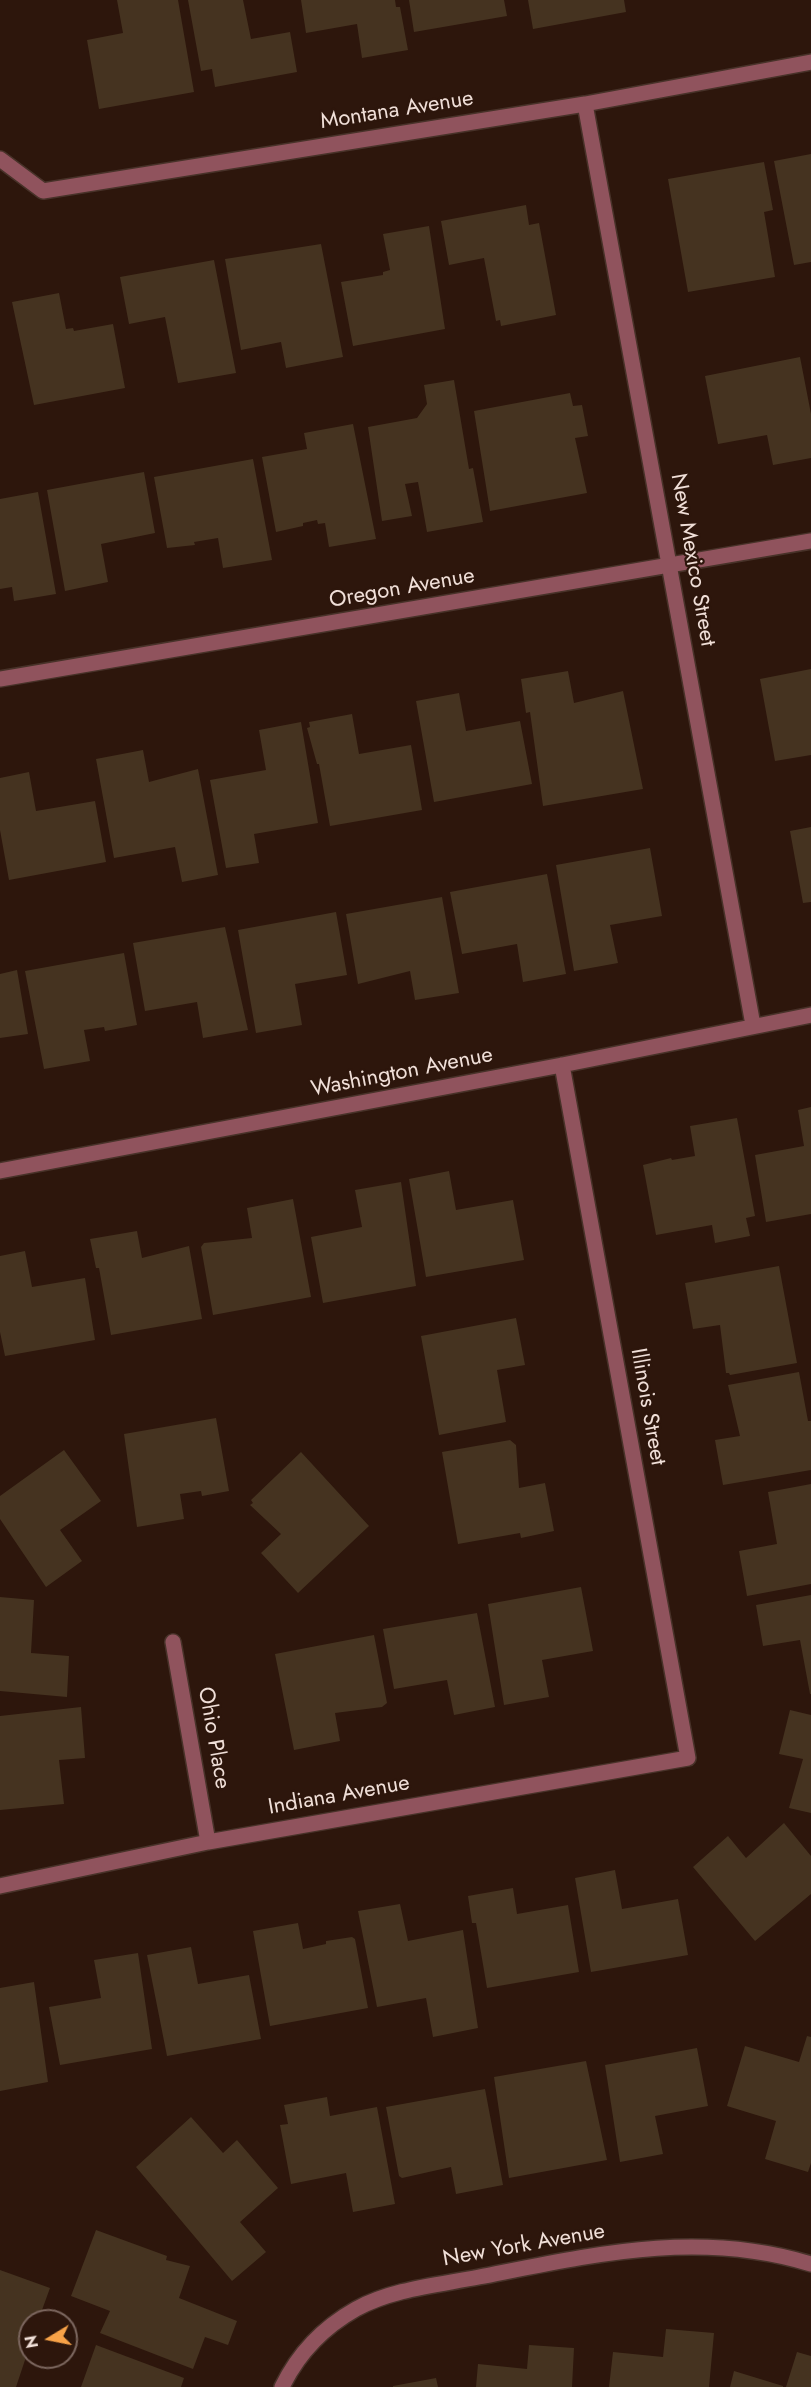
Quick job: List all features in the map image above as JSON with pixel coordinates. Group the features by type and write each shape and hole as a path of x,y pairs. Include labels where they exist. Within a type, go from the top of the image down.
{"street":[{"name":"Montana Avenue","path":"0,159 43,191 585,104 811,62"},
{"name":"New Mexico Street","path":"585,104 753,1025"},
{"name":"Oregon Avenue","path":"0,679 811,541"},
{"name":"Washington Avenue","path":"0,1171 562,1065 811,1015"},
{"name":"Illinois Street","path":"562,1065 688,1758"},
{"name":"Ohio Place","path":"173,1642 208,1842"},
{"name":"Indiana Avenue","path":"0,1886 208,1842 688,1758"},
{"name":"New York Avenue","path":"282,2387 289,2373 323,2330 357,2308 398,2293 599,2254 647,2248 695,2245 742,2249 811,2264"}],"building":[{"path":"117,0 178,0 194,92 99,109 87,40 123,33"},
{"path":"188,0 243,0 251,39 290,32 297,72 215,87 212,69 201,71"},
{"path":"301,0 395,0 396,7 400,7 408,50 362,58 357,24 306,33"},
{"path":"409,0 504,0 507,16 414,32"},
{"path":"528,0 624,0 626,12 533,29"},
{"path":"811,154 811,262 794,265 774,161"},
{"path":"764,162 773,210 764,212 775,277 688,292 668,179"},
{"path":"526,205 529,225 539,223 556,315 501,326 500,320 496,321 484,258 449,265 441,221"},
{"path":"429,226 445,329 353,346 341,282 383,275 383,272 390,270 383,234"},
{"path":"321,244 343,357 286,368 281,342 241,350 225,259"},
{"path":"214,260 236,373 178,383 165,317 129,324 120,277"},
{"path":"59,293 66,329 73,328 74,331 113,324 125,388 34,405 12,302"},
{"path":"800,357 811,414 811,458 773,465 767,435 718,444 705,376"},
{"path":"454,380 469,469 473,468 483,522 427,532 418,482 405,484 412,516 382,521 368,427 417,418 427,404 424,385"},
{"path":"570,393 573,406 582,405 588,436 575,438 587,493 490,511 474,411"},
{"path":"353,424 376,539 329,547 325,523 318,524 317,520 303,523 303,526 276,532 262,457 307,449 304,433"},
{"path":"253,459 272,560 223,568 218,538 194,542 195,545 167,548 154,477"},
{"path":"144,472 155,533 101,544 108,582 65,591 47,490"},
{"path":"38,492 56,594 14,601 12,587 0,589 0,499"},
{"path":"811,669 811,755 775,761 760,679"},
{"path":"568,671 574,703 623,691 643,789 543,806 530,712 526,713 521,679"},
{"path":"459,693 466,731 520,721 532,784 434,802 416,701"},
{"path":"352,714 359,754 411,745 422,810 330,826 319,764 317,764 307,728 310,727 309,722"},
{"path":"301,722 318,823 254,834 259,863 226,868 210,780 266,770 259,730"},
{"path":"143,750 149,782 198,769 218,875 182,882 175,847 114,858 96,759"},
{"path":"29,772 36,811 95,801 106,862 9,880 0,830 0,778"},
{"path":"811,827 811,902 803,903 790,831"},
{"path":"650,848 662,916 610,925 618,963 574,971 556,865"},
{"path":"547,874 566,974 523,982 517,944 462,954 450,892"},
{"path":"442,897 459,993 415,1000 410,971 358,984 346,914"},
{"path":"336,912 347,975 295,984 302,1025 256,1033 238,930"},
{"path":"225,927 248,1030 203,1038 197,1002 145,1011 133,943"},
{"path":"124,953 137,1025 105,1031 104,1027 84,1030 90,1061 44,1069 25,971"},
{"path":"17,970 28,1034 0,1038 0,974"},
{"path":"811,1107 811,1214 766,1222 755,1155 804,1146 798,1110"},
{"path":"737,1118 755,1216 746,1218 750,1236 715,1243 712,1225 656,1235 643,1165 671,1158 672,1160 695,1156 690,1126"},
{"path":"449,1171 456,1210 513,1200 524,1260 426,1277 409,1179"},
{"path":"401,1182 416,1286 323,1303 311,1237 362,1227 355,1190"},
{"path":"293,1199 311,1297 213,1315 201,1247 204,1243 252,1238 247,1208"},
{"path":"137,1231 142,1258 189,1246 202,1319 111,1335 99,1268 96,1268 90,1239"},
{"path":"25,1251 32,1287 85,1278 95,1340 5,1356 0,1332 0,1256"},
{"path":"779,1266 797,1363 730,1375 726,1373 720,1325 693,1329 685,1283"},
{"path":"516,1318 525,1365 497,1370 506,1422 439,1435 421,1336"},
{"path":"799,1372 808,1421 811,1421 811,1470 723,1485 715,1440 740,1436 728,1385"},
{"path":"216,1418 229,1491 202,1496 201,1491 180,1494 184,1519 137,1527 124,1434"},
{"path":"510,1440 516,1445 519,1488 545,1483 554,1531 521,1538 520,1533 458,1544 442,1452"},
{"path":"64,1450 101,1501 60,1530 82,1561 46,1587 0,1519 0,1496"},
{"path":"301,1452 369,1526 298,1593 261,1553 281,1534 250,1505 253,1503 251,1500"},
{"path":"811,1484 811,1584 747,1596 739,1551 777,1544 768,1492"},
{"path":"581,1587 593,1651 542,1660 549,1697 504,1705 488,1604"},
{"path":"811,1595 810,1694 800,1640 763,1646 756,1605"},
{"path":"0,1597 34,1600 31,1653 69,1656 67,1697 0,1691"},
{"path":"477,1613 495,1707 454,1715 447,1680 394,1689 383,1629"},
{"path":"374,1635 387,1703 382,1707 335,1713 340,1741 294,1750 275,1654"},
{"path":"81,1707 85,1758 59,1760 64,1804 0,1810 0,1716"},
{"path":"790,1710 811,1715 811,1813 789,1808 803,1759 779,1754"},
{"path":"784,1823 811,1856 811,1894 755,1941 693,1867 728,1836 746,1858"},
{"path":"615,1870 622,1909 678,1899 688,1955 591,1972 575,1878"},
{"path":"513,1888 517,1914 568,1905 579,1972 487,1988 476,1923 472,1923 468,1896"},
{"path":"400,1904 408,1941 463,1930 478,2028 433,2037 426,1998 377,2007 358,1911"},
{"path":"298,1923 303,1949 326,1944 326,1941 352,1937 355,1939 368,2008 270,2026 253,1931"},
{"path":"191,1947 198,1984 249,1975 261,2039 167,2056 147,1955"},
{"path":"138,1953 152,2049 60,2065 49,2007 101,1998 94,1960"},
{"path":"34,1982 48,2082 0,2091 0,1988"},
{"path":"807,2036 811,2037 811,2163 808,2172 765,2159 776,2121 727,2106 745,2046 799,2062"},
{"path":"697,2048 708,2106 655,2116 663,2154 620,2162 605,2065"},
{"path":"586,2061 607,2160 509,2178 494,2077"},
{"path":"485,2089 503,2185 456,2194 451,2167 402,2178 399,2176 386,2107"},
{"path":"327,2097 330,2116 377,2107 395,2204 353,2212 346,2173 291,2184 280,2125 288,2124 284,2105"},
{"path":"191,2117 223,2153 237,2140 278,2188 240,2222 266,2252 232,2281 136,2167"},
{"path":"96,2230 167,2256 166,2260 190,2266 179,2298 237,2321 228,2345 205,2337 193,2369 100,2333 110,2311 71,2296"},
{"path":"0,2270 50,2288 42,2309 18,2309 18,2369 22,2369 16,2387 0,2387"},
{"path":"666,2329 714,2333 709,2387 609,2387 613,2352 663,2357"},
{"path":"96,2345 184,2378 181,2387 81,2387"},
{"path":"529,2345 574,2348 572,2387 476,2387 478,2364 527,2369"},
{"path":"797,2352 811,2356 811,2387 786,2387"},
{"path":"734,2371 783,2386 783,2387 730,2387"},
{"path":"436,2378 438,2387 393,2387 393,2386"}]}
